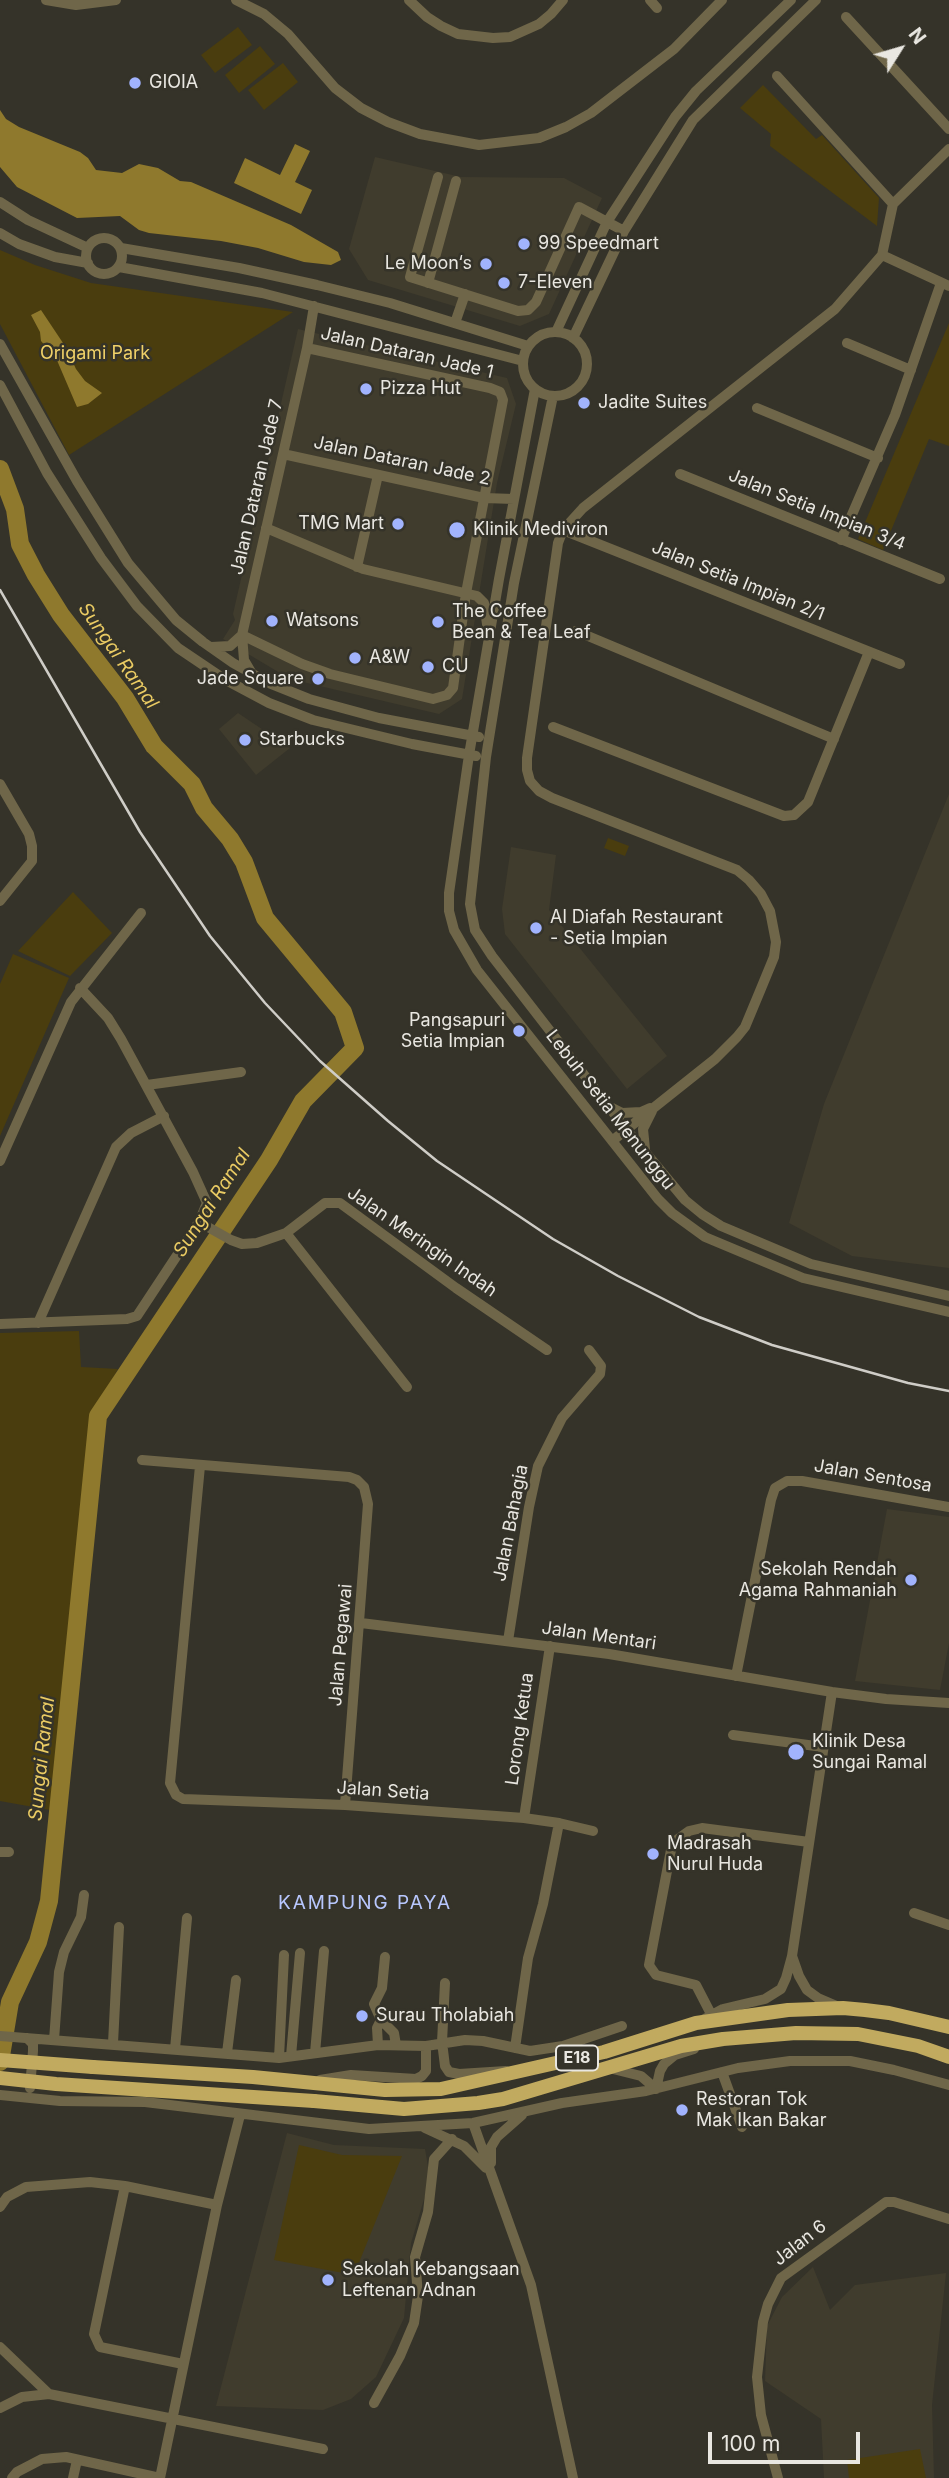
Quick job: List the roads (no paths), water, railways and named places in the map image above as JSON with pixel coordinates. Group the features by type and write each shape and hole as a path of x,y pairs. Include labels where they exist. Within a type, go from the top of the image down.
{"highway":[{"name":"E18","path":"0,2060 310,2081 385,2090 442,2090 604,2052 696,2023 788,2010 843,2008 890,2013 949,2027"},
{"name":"E18","path":"0,2078 404,2109 503,2099 681,2046 723,2039 796,2034 858,2034 918,2046 949,2057"}],"street":[{"path":"46,0 76,5 116,0"},
{"path":"236,0 264,14 288,34 335,88 361,108 420,134 479,145 538,138 591,113 617,96 674,49 722,0"},
{"path":"409,0 427,17 458,34 493,38 510,37 539,24 564,2"},
{"path":"556,332 607,222 675,117 696,90 791,0"},
{"path":"573,338 624,230 693,120 816,0"},
{"path":"846,17 949,129"},
{"path":"777,76 893,204"},
{"path":"612,1140 715,1059 745,1027 774,957 776,942 770,911 761,894 737,870 552,798 539,791 530,781 527,758 555,555 563,530 583,509 835,309 882,255 893,204 949,149"},
{"path":"438,177 410,277 518,311 528,310 537,302 579,207 624,230"},
{"path":"428,283 456,181"},
{"path":"0,202 28,220 88,248"},
{"path":"0,233 19,244 55,257 88,263 98,273 113,272 119,267 121,248"},
{"path":"88,263 88,248 98,239 105,238 114,241 121,248 239,268 390,303 528,346"},
{"path":"841,540 878,458 945,284 882,255"},
{"path":"119,267 262,293 523,361"},
{"path":"455,323 465,294"},
{"path":"384,323 390,303"},
{"name":"Jalan Dataran Jade 7","path":"242,635 307,348 314,306"},
{"path":"556,332 573,338 584,352 586,361 584,375 577,387 570,392 553,396 535,389 528,381 523,361 528,346 540,335 556,332"},
{"path":"847,343 911,370"},
{"path":"0,344 77,481 128,563 176,620 210,647 251,673 309,699 348,711 489,738 514,583 553,396"},
{"name":"Jalan Dataran Jade 1","path":"307,348 500,392 503,408 484,498"},
{"path":"0,385 47,472 101,558 137,606 178,648 224,679 269,703 313,720 412,744 486,757"},
{"path":"472,735 535,389"},
{"path":"757,408 878,458"},
{"name":"Jalan Dataran Jade 2","path":"283,454 484,498 514,499"},
{"name":"Jalan Setia Impian 3/4","path":"680,474 940,579"},
{"path":"357,567 379,475"},
{"path":"242,635 302,664 330,674 433,699 447,695 453,688 466,593 484,498"},
{"path":"266,528 357,567 477,596 484,603 489,644"},
{"name":"Jalan Setia Impian 2/1","path":"563,530 900,664"},
{"path":"576,631 834,739"},
{"path":"210,647 230,646 242,635"},
{"path":"242,635 244,660 251,673"},
{"path":"553,727 784,816 794,815 808,802 869,652"},
{"name":"Lebuh Setia Menunggu","path":"472,735 449,893 449,911 454,930 477,970 658,1199 671,1213 705,1237 803,1278 949,1312"},
{"name":"Lebuh Setia Menunggu","path":"489,738 470,904 475,930 492,956 626,1129 685,1200 721,1226 811,1264 949,1296"},
{"path":"0,784 29,834 33,846 32,861 0,901"},
{"path":"0,1161 62,1018 80,988 141,913"},
{"path":"0,1324 127,1319 137,1316 199,1222 207,1199 115,1028 80,988"},
{"path":"147,1085 241,1072"},
{"path":"609,1107 622,1113 641,1112 656,1106"},
{"path":"646,1152 643,1129 656,1106"},
{"path":"38,1323 116,1147 131,1133 164,1116"},
{"name":"Jalan Meringin Indah","path":"199,1222 231,1240 242,1244 257,1244 286,1233 325,1203 340,1203 547,1350"},
{"path":"286,1233 407,1387"},
{"name":"Jalan Bahagia","path":"508,1641 538,1466 562,1418 600,1374 601,1366 589,1350"},
{"path":"142,1460 200,1466"},
{"name":"Jalan Pegawai","path":"200,1466 349,1477 364,1487 369,1504 345,1805"},
{"name":"Jalan Setia","path":"200,1466 170,1783 172,1790 183,1799 345,1805 524,1818 593,1831"},
{"name":"Jalan Sentosa","path":"736,1676 775,1488 787,1481 802,1481 949,1507"},
{"name":"Jalan Mentari","path":"361,1623 550,1646 832,1692 949,1703"},
{"name":"Lorong Ketua","path":"524,1818 550,1646"},
{"path":"696,2023 733,2006 773,1995 781,1989 786,1978 792,1956 832,1692"},
{"path":"733,1735 823,1747"},
{"path":"516,2048 528,1958 543,1904 559,1823"},
{"path":"711,2014 696,1984 656,1975 649,1965 671,1850 678,1839 689,1831 702,1828 809,1842"},
{"path":"48,2040 59,1972 64,1952 81,1917 84,1895"},
{"path":"914,1913 949,1925"},
{"path":"174,2049 187,1918"},
{"path":"113,2043 119,1927"},
{"path":"315,2053 324,1951"},
{"path":"291,2056 300,1954"},
{"path":"279,2058 284,1955"},
{"path":"792,1956 807,1990 818,1998 843,2008"},
{"path":"385,1957 382,1988 374,2004 381,2020 394,2033 396,2045"},
{"path":"227,2053 236,1980"},
{"path":"445,1983 442,2042 444,2066 449,2072 459,2074 490,2070 526,2071"},
{"path":"379,2045 376,2036 381,2020"},
{"path":"0,2036 279,2058 379,2045 426,2046 442,2042 483,2041 530,2051 563,2046 622,2026"},
{"path":"21,2038 33,2044 24,2097"},
{"path":"656,2089 660,2071 675,2055 723,2039"},
{"path":"33,2051 36,2045 48,2040"},
{"path":"310,2081 351,2075 416,2079 426,2071 426,2046"},
{"path":"0,2095 60,2101 145,2102 369,2129 473,2123 562,2103 656,2089 722,2072 790,2061 850,2061 949,2085"},
{"path":"606,2067 642,2076 656,2089"},
{"path":"722,2072 742,2127"},
{"path":"491,2172 491,2147 505,2129 526,2112"},
{"path":"12,2478 17,2472 42,2459 66,2457 160,2478 217,2205 240,2115"},
{"path":"473,2123 531,2285 573,2478"},
{"path":"424,2127 452,2139 491,2172"},
{"path":"373,2403 400,2356 414,2323 418,2297 415,2257 428,2212 434,2159 452,2139"},
{"path":"0,2207 6,2197 26,2188 90,2182 125,2186 217,2205"},
{"path":"125,2186 94,2334 100,2347 183,2364"},
{"name":"Jalan 6","path":"778,2478 761,2415 757,2377 763,2322 781,2278 886,2202 949,2219"},
{"path":"0,2347 49,2394"},
{"path":"0,2408 22,2397 49,2394 323,2449"},
{"path":"73,2478 77,2460"}],"waterway":[{"name":"Sungai Ramal","path":"0,469 15,509 20,544 36,575 61,615 125,698 154,746 192,784 204,808 230,839 244,862 265,918 343,1012 355,1048 303,1101 269,1160 98,1416 49,1901 38,1942 10,2002 0,2062"}],"railway":[{"path":"0,590 140,832 210,936 265,1003 320,1061 388,1121 437,1161 553,1239 699,1317 772,1345 908,1383 949,1391"}],"place":[{"name":"GIOIA","path":"135,83"},
{"name":"99 Speedmart","path":"524,244"},
{"name":"Le Moon‘s","path":"486,264"},
{"name":"7-Eleven","path":"504,283"},
{"name":"Pizza Hut","path":"366,389"},
{"name":"Jadite Suites","path":"584,403"},
{"name":"TMG Mart","path":"398,524"},
{"name":"Klinik Mediviron","path":"457,530"},
{"name":"Watsons","path":"272,621"},
{"name":"The Coffee Bean & Tea Leaf","path":"438,622"},
{"name":"A&W","path":"355,658"},
{"name":"CU","path":"428,667"},
{"name":"Jade Square","path":"318,679"},
{"name":"Starbucks","path":"245,740"},
{"name":"Al Diafah Restaurant - Setia Impian","path":"536,928"},
{"name":"Pangsapuri Setia Impian","path":"519,1031"},
{"name":"Sekolah Rendah Agama Rahmaniah","path":"911,1580"},
{"name":"Klinik Desa Sungai Ramal","path":"796,1752"},
{"name":"Madrasah Nurul Huda","path":"653,1854"},
{"name":"Surau Tholabiah","path":"362,2016"},
{"name":"Restoran Tok Mak Ikan Bakar","path":"682,2110"},
{"name":"Sekolah Kebangsaan Leftenan Adnan","path":"328,2280"}],"district":[{"name":"KAMPUNG PAYA","path":"365,1903"}],"park label":[{"name":"Origami Park","path":"95,354"}]}
